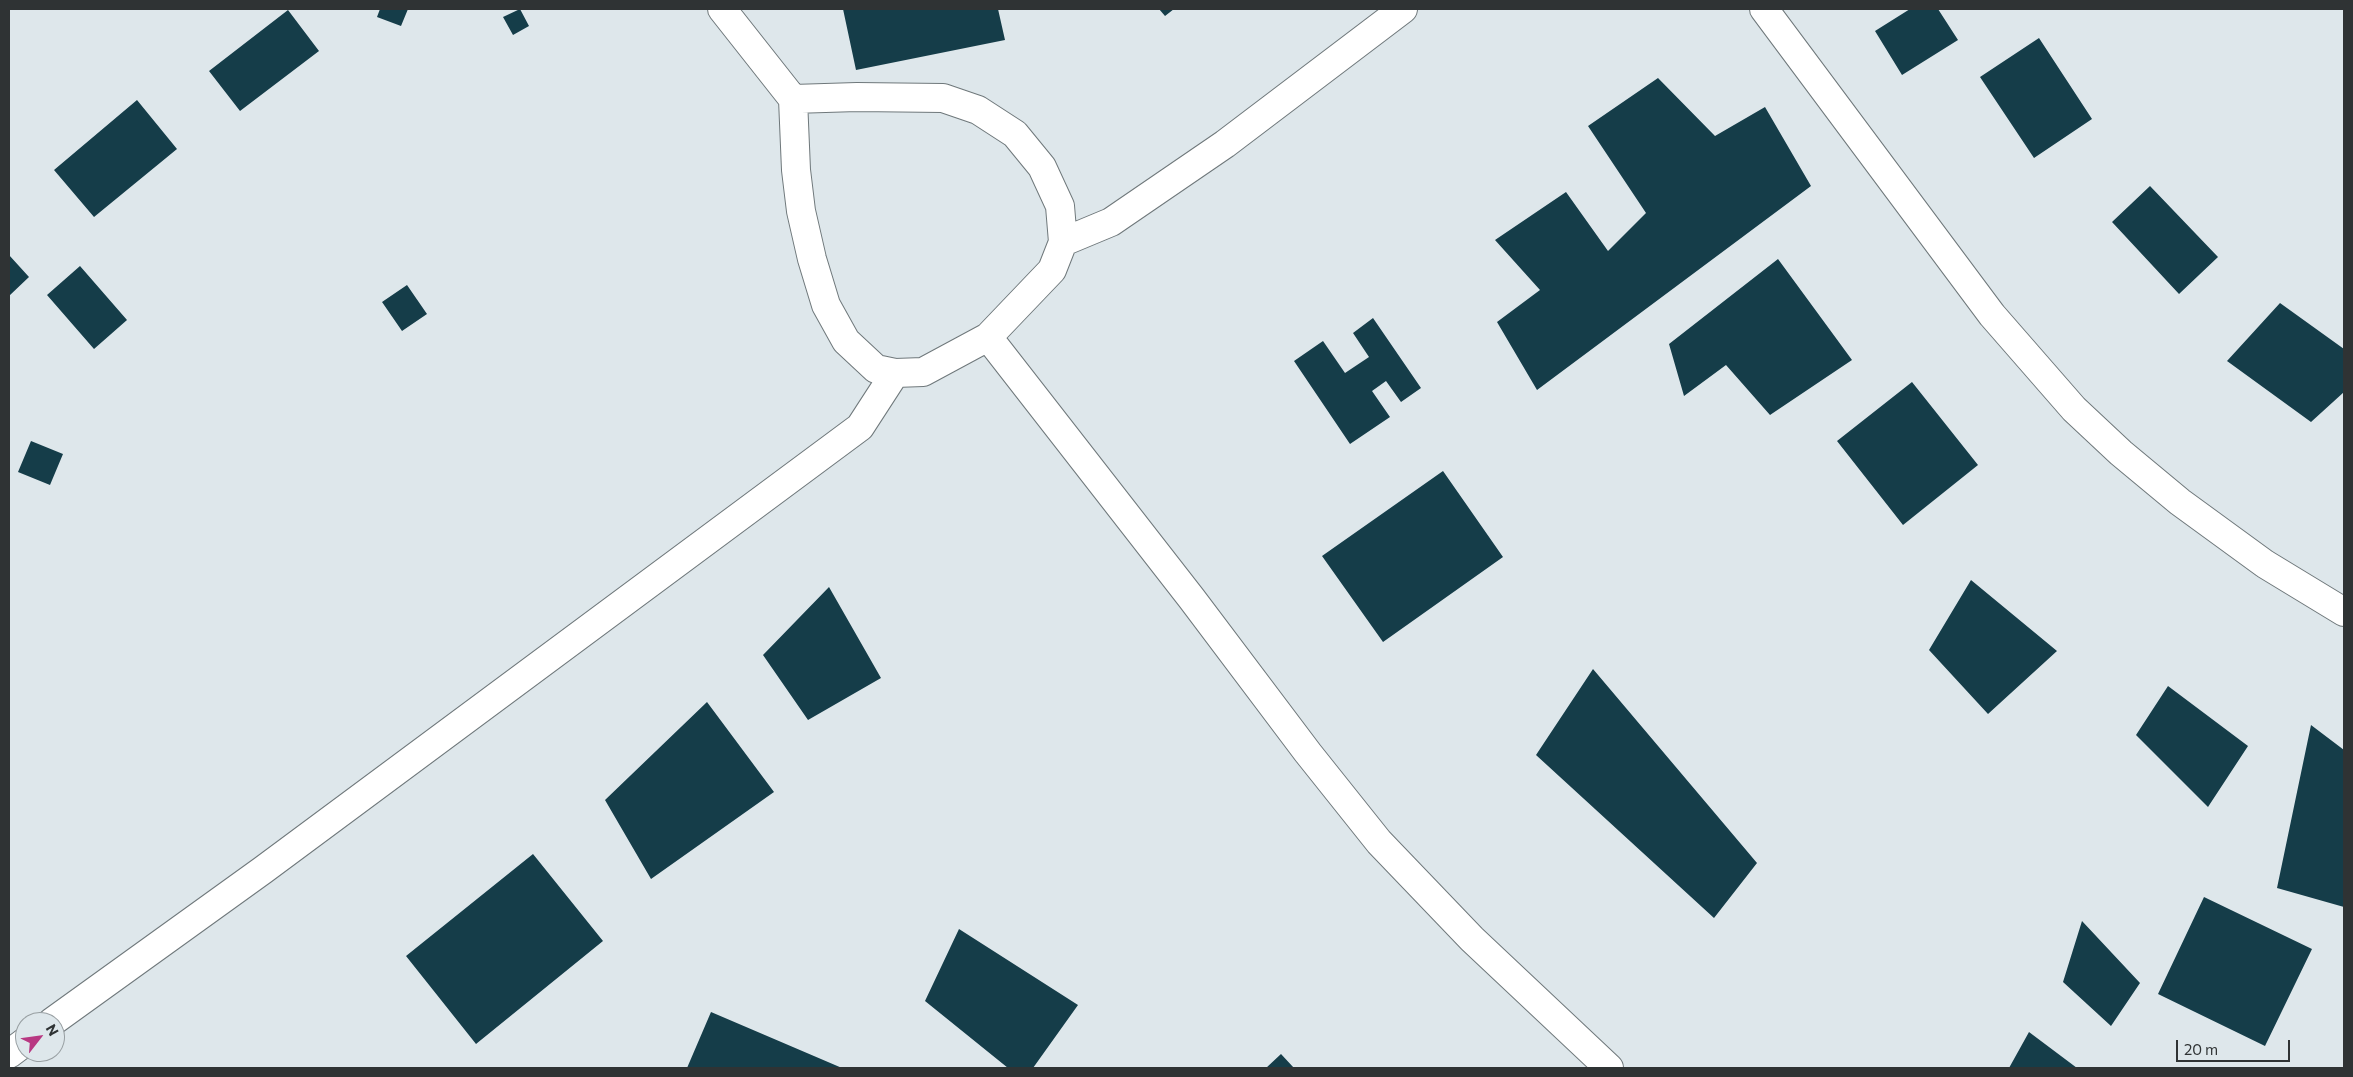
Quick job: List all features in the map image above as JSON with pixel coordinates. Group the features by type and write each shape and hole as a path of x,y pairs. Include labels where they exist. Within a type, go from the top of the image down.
{"street":[{"path":"722,9 793,99 796,170 801,211 812,259 826,305 846,341 876,369 895,373 923,372 988,337 1052,270 1063,242 1060,206 1042,167 1015,134 978,110 943,98 793,99"},
{"path":"1063,242 1111,222 1217,149 1403,9"},
{"path":"1764,9 1992,315 2074,409 2121,453 2180,502 2265,564 2344,612"},
{"path":"988,337 1192,599 1308,753 1379,842 1472,939 1609,1068"},
{"path":"65,1013 263,870 860,427 895,373"}],"building":[{"path":"380,9 408,9 401,26 377,17"},
{"path":"520,9 529,26 513,35 503,17"},
{"path":"843,9 998,9 1005,40 856,70"},
{"path":"1159,9 1174,9 1165,16"},
{"path":"1910,9 1938,9 1958,40 1902,75 1875,31"},
{"path":"288,10 319,51 240,111 209,71"},
{"path":"2039,38 2092,119 2034,158 1980,77"},
{"path":"1658,78 1715,136 1765,107 1811,186 1537,390 1497,322 1540,290 1495,240 1566,192 1608,251 1646,213 1588,126"},
{"path":"137,100 177,149 94,217 54,170"},
{"path":"2150,186 2218,257 2179,294 2112,222"},
{"path":"9,255 29,277 9,296"},
{"path":"1778,259 1852,360 1770,415 1726,365 1684,396 1669,344"},
{"path":"80,266 127,320 94,349 47,295"},
{"path":"407,285 427,314 402,331 382,302"},
{"path":"2280,303 2344,349 2344,392 2311,422 2227,361"},
{"path":"1373,318 1421,388 1401,402 1386,381 1372,391 1390,417 1350,444 1294,361 1323,341 1345,373 1369,357 1353,333"},
{"path":"1912,382 1978,465 1903,525 1837,441"},
{"path":"31,441 63,454 50,485 18,472"},
{"path":"1443,471 1503,557 1383,642 1322,556"},
{"path":"1971,580 2057,651 1988,714 1929,650"},
{"path":"829,587 881,678 808,720 763,655"},
{"path":"1593,669 1757,863 1714,918 1536,755"},
{"path":"2168,686 2248,746 2208,807 2136,735"},
{"path":"707,702 774,792 651,879 605,800"},
{"path":"2311,725 2344,750 2344,907 2277,888"},
{"path":"533,854 603,941 476,1044 406,956"},
{"path":"2204,897 2312,949 2265,1046 2158,994"},
{"path":"2082,921 2140,983 2111,1026 2063,982"},
{"path":"959,929 1078,1005 1033,1068 1008,1068 925,1001"},
{"path":"711,1012 842,1068 687,1068"},
{"path":"2029,1032 2077,1068 2009,1068"},
{"path":"1281,1054 1294,1068 1266,1068"}]}
